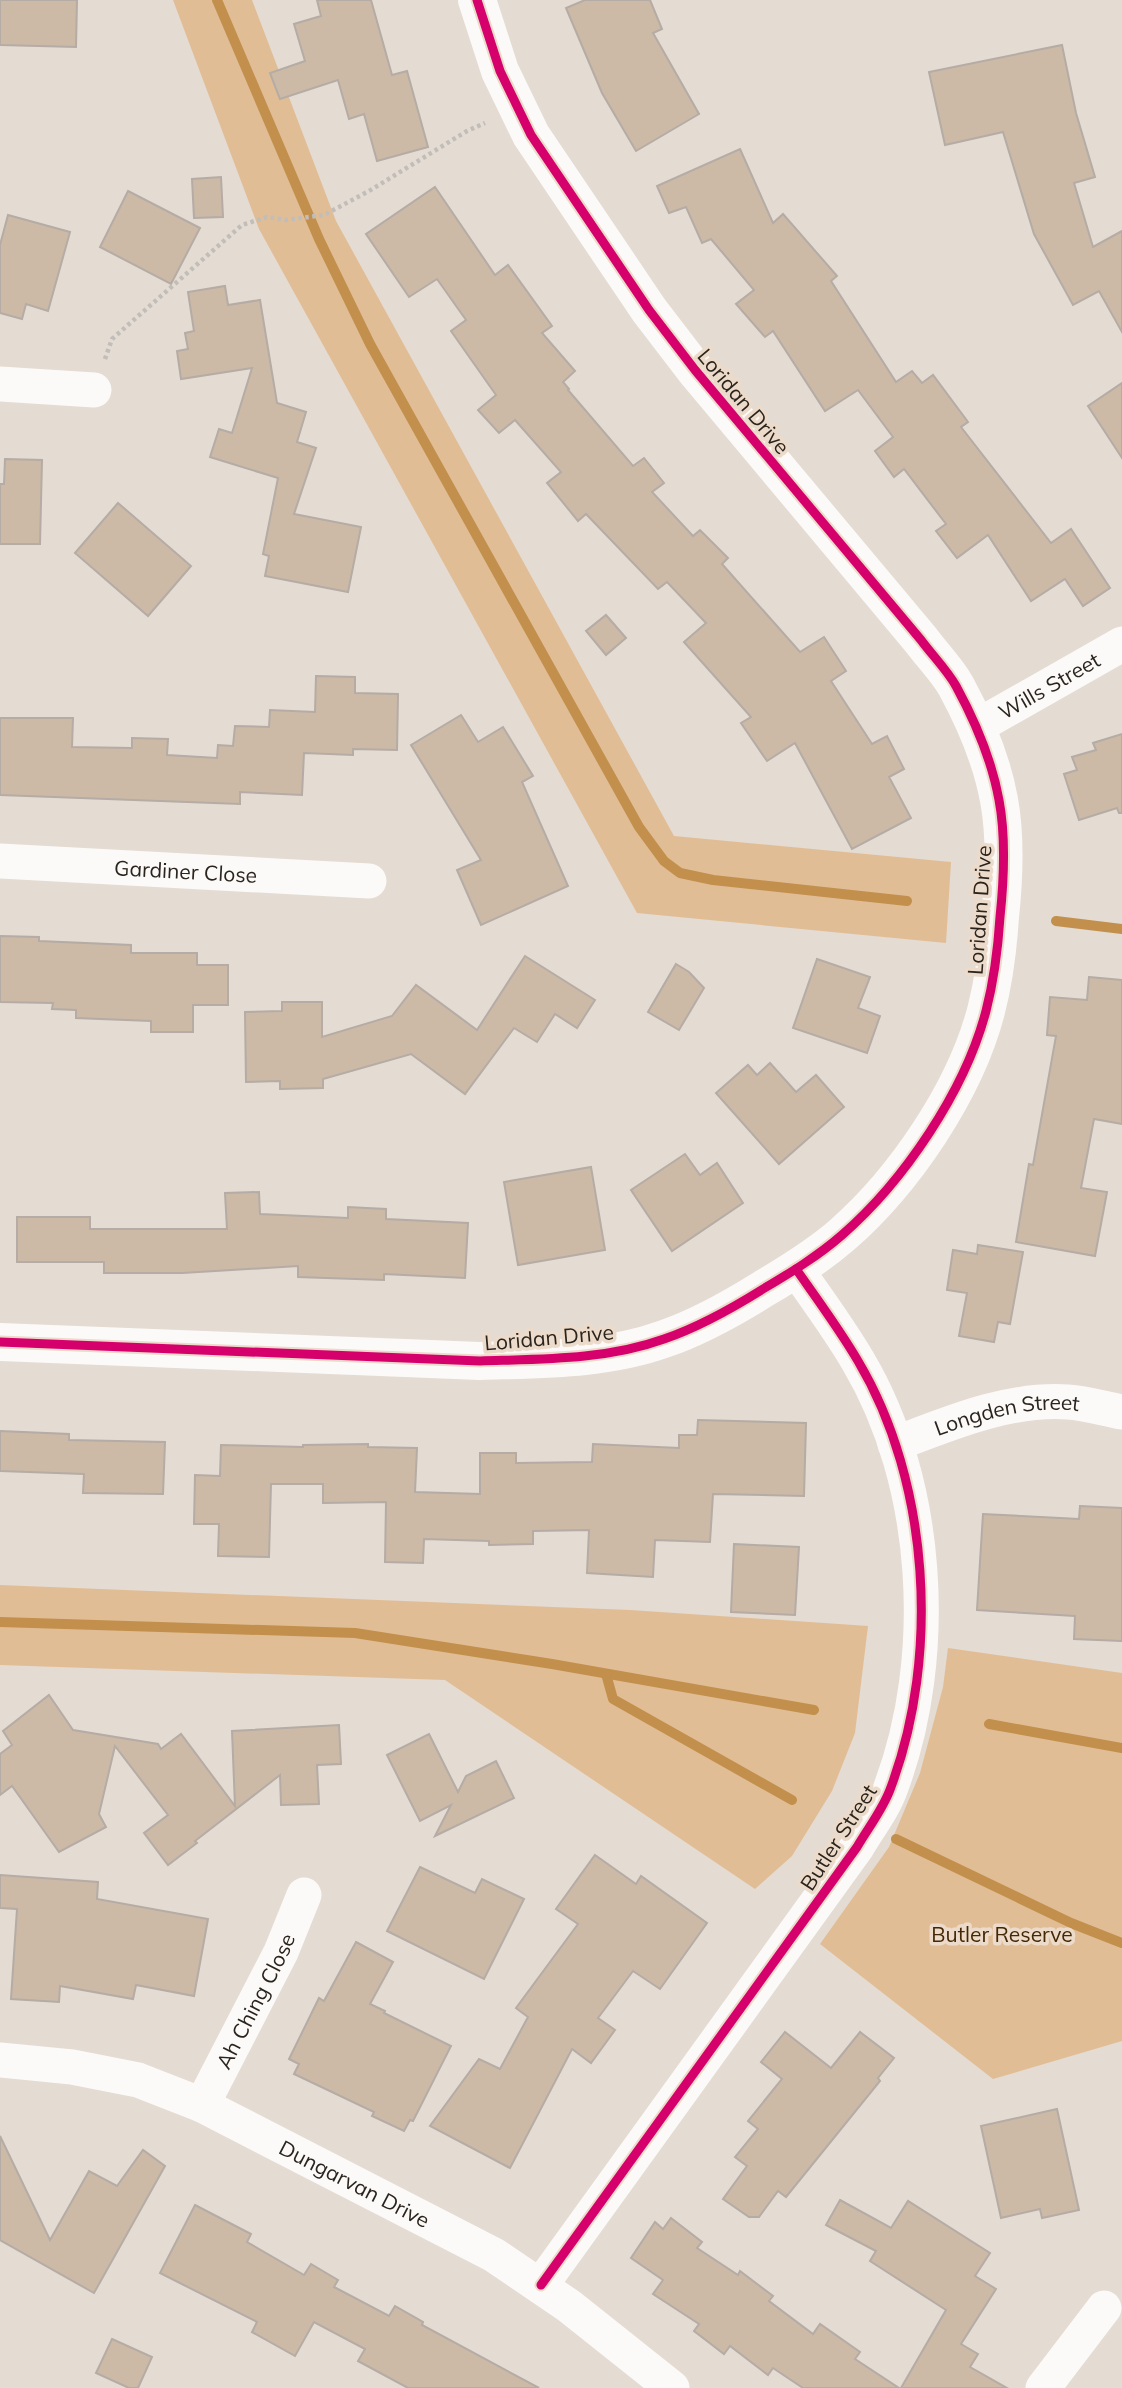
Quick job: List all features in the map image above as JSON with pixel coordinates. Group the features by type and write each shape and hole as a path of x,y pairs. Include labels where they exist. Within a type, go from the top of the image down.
{"street":[{"name":"Loridan Drive","path":"0,1342 480,1361 604,1353 662,1340 721,1315 796,1269 841,1236 884,1194 911,1161 942,1112 971,1055 986,1012 998,953 1003,849 999,801 976,727 955,684 921,640 695,370 649,310 531,135 500,71 477,0"},
{"path":"0,384 94,390"},
{"name":"Wills Street","path":"976,727 1122,644"},
{"name":"Gardiner Close","path":"0,861 369,881"},
{"name":"Butler Street","path":"541,2285 857,1847 891,1789 910,1724 918,1674 922,1610 911,1506 895,1444 859,1362 796,1269"},
{"name":"Longden Street","path":"895,1444 997,1408 1068,1402 1122,1412"},
{"name":"Ah Ching Close","path":"202,2105 281,1952 304,1895"},
{"name":"Dungarvan Drive","path":"0,2060 72,2067 138,2080 202,2105 494,2255 541,2285 672,2388"},
{"path":"1042,2388 1104,2308"}],"path":[{"path":"94,390 112,339 242,225 267,217 286,220 324,215 467,131 519,109"}],"green space":[{"path":"173,0 252,0 336,221 674,836 951,862 946,943 637,913 259,229"},
{"path":"0,1585 630,1610 868,1626 855,1733 832,1791 792,1856 755,1889 445,1680 0,1665"},
{"name":"Butler Reserve","path":"948,1648 1122,1673 1122,2041 993,2079 820,1944 889,1847 920,1773 943,1687"}],"building":[{"path":"0,0 77,0 76,47 0,45"},
{"path":"317,0 371,0 392,75 407,71 428,147 377,161 364,114 349,119 338,80 280,99 270,73 305,61 294,24 321,16"},
{"path":"585,0 650,0 662,29 653,33 699,114 636,151 602,93 566,8"},
{"path":"1062,45 1076,113 1095,177 1074,183 1093,247 1122,231 1122,332 1099,291 1073,305 1034,234 1003,132 945,145 929,72"},
{"path":"740,149 773,223 783,214 837,276 831,281 896,382 912,371 922,383 933,375 968,422 961,427 1051,543 1071,529 1110,588 1083,606 1065,579 1031,601 988,535 957,558 936,531 946,524 904,469 894,477 875,451 893,437 858,390 825,411 773,331 765,337 736,304 754,290 711,239 702,243 686,207 669,213 657,186"},
{"path":"221,177 223,217 194,218 192,179"},
{"path":"435,187 495,275 508,265 552,326 542,333 575,371 563,382 568,390 633,466 644,458 664,483 652,492 693,536 700,530 728,558 722,564 800,652 824,637 846,671 831,681 872,744 887,736 904,769 889,777 911,818 852,849 795,743 767,761 741,723 751,717 684,642 706,623 667,582 658,589 586,514 578,521 547,483 561,472 515,420 499,433 478,410 496,395 451,331 466,320 437,279 409,297 366,234"},
{"path":"128,191 200,228 171,284 100,247"},
{"path":"8,215 70,232 48,311 26,304 22,319 0,313 0,245"},
{"path":"225,286 228,305 260,300 277,403 306,412 297,442 316,448 294,514 361,527 348,592 265,576 269,556 263,554 278,478 210,457 219,429 232,433 252,368 181,379 177,351 188,349 185,333 194,331 188,292"},
{"path":"1122,383 1122,458 1088,406"},
{"path":"5,459 42,460 40,544 0,544 0,484 4,484"},
{"path":"118,503 191,566 148,616 75,553"},
{"path":"606,615 626,638 606,655 586,631"},
{"path":"316,676 355,677 355,693 398,694 397,750 353,749 353,755 304,753 302,795 240,792 240,804 0,795 0,718 73,718 72,747 132,748 132,738 168,739 167,755 217,758 218,745 233,746 235,726 269,727 270,710 315,712"},
{"path":"461,715 478,742 503,727 533,776 522,782 568,886 481,925 457,870 481,860 411,745"},
{"path":"1122,734 1122,813 1119,813 1117,808 1079,820 1064,774 1077,770 1072,757 1096,750 1093,743"},
{"path":"0,936 39,937 39,941 131,945 131,953 197,953 197,965 228,965 228,1005 193,1005 193,1032 151,1032 151,1021 76,1018 76,1010 52,1009 53,1003 0,1002"},
{"path":"525,956 595,1000 577,1028 555,1014 537,1042 514,1028 465,1094 411,1054 323,1079 323,1088 280,1089 280,1081 246,1082 245,1012 282,1011 282,1002 322,1002 322,1037 392,1016 416,985 477,1030"},
{"path":"817,959 870,977 858,1008 880,1016 867,1053 793,1028"},
{"path":"676,964 689,972 704,988 679,1030 648,1012"},
{"path":"1089,977 1122,980 1122,1124 1094,1119 1081,1188 1107,1192 1095,1256 1016,1242 1029,1164 1033,1165 1056,1036 1047,1035 1050,997 1087,1000"},
{"path":"770,1063 796,1092 816,1075 844,1107 779,1164 716,1093 748,1065 757,1075"},
{"path":"685,1154 700,1175 717,1163 743,1203 672,1251 631,1190"},
{"path":"591,1167 605,1250 518,1265 504,1182"},
{"path":"259,1192 260,1214 348,1218 348,1207 386,1209 386,1219 468,1223 465,1278 384,1274 384,1280 298,1277 298,1266 182,1273 104,1273 104,1262 17,1262 17,1217 90,1217 90,1229 227,1229 225,1193"},
{"path":"978,1245 1023,1252 1010,1324 998,1322 994,1342 959,1336 967,1293 947,1290 953,1250 977,1254"},
{"path":"698,1420 806,1423 804,1496 713,1494 710,1542 655,1540 653,1577 587,1573 589,1530 533,1531 533,1544 489,1545 489,1541 424,1539 423,1563 385,1562 386,1502 323,1503 323,1484 271,1484 269,1557 218,1556 219,1524 194,1524 195,1475 220,1476 221,1445 303,1447 368,1444 368,1447 417,1448 415,1492 480,1494 480,1453 516,1453 516,1463 592,1462 593,1444 679,1448 679,1435 697,1435"},
{"path":"0,1431 69,1434 69,1440 165,1442 163,1494 83,1493 84,1474 0,1471"},
{"path":"1080,1506 1122,1508 1122,1641 1074,1639 1075,1616 977,1610 983,1514 1079,1519"},
{"path":"734,1544 799,1547 795,1615 731,1612"},
{"path":"49,1695 73,1730 158,1744 161,1749 181,1734 235,1806 232,1731 339,1725 341,1764 317,1765 319,1804 281,1805 280,1775 168,1865 144,1833 168,1815 115,1746 99,1814 106,1827 59,1852 12,1786 0,1795 0,1754 12,1745 3,1731"},
{"path":"429,1734 458,1792 466,1776 496,1761 514,1798 435,1836 451,1805 420,1821 387,1755"},
{"path":"595,1855 636,1884 641,1876 707,1923 660,1989 633,1971 598,2018 615,2030 591,2063 572,2049 510,2168 430,2126 479,2059 500,2069 528,2017 516,2008 578,1924 556,1909"},
{"path":"420,1867 475,1893 482,1879 524,1899 484,1979 387,1931"},
{"path":"0,1875 98,1882 97,1899 208,1919 194,1996 136,1985 133,1999 60,1986 59,2002 11,1999 17,1909 0,1908"},
{"path":"356,1942 393,1962 370,2004 451,2046 413,2121 410,2120 404,2131 372,2116 374,2112 294,2074 299,2064 289,2059 319,1998 324,2001"},
{"path":"785,2032 831,2068 860,2032 894,2058 878,2078 880,2081 786,2197 778,2191 759,2217 749,2217 723,2199 747,2166 735,2157 758,2129 748,2121 782,2079 761,2062"},
{"path":"1057,2109 1079,2210 1042,2218 1040,2209 1001,2218 981,2126"},
{"path":"0,2136 50,2240 89,2171 117,2186 143,2150 165,2166 94,2293 0,2240"},
{"path":"840,2200 891,2228 908,2201 990,2253 975,2276 996,2289 961,2344 978,2354 970,2367 1007,2388 901,2388 946,2310 870,2261 876,2251 826,2225"},
{"path":"195,2205 251,2234 247,2242 304,2275 311,2264 338,2280 334,2287 389,2316 395,2306 423,2322 422,2325 539,2388 408,2388 358,2361 365,2349 314,2322 295,2356 252,2332 257,2322 160,2273"},
{"path":"671,2218 702,2242 697,2248 738,2275 740,2271 773,2296 769,2301 813,2334 820,2324 860,2352 855,2359 899,2388 803,2388 773,2368 768,2375 730,2346 724,2354 694,2331 699,2324 653,2294 663,2280 631,2258 655,2222 663,2229"},
{"path":"112,2339 152,2357 138,2388 129,2388 96,2373"}],"waterway":[{"path":"217,0 319,239 370,344 639,827 664,861 680,873 713,880 907,901"},
{"path":"1056,921 1122,929"},
{"path":"0,1622 355,1633 814,1710"},
{"path":"606,1674 613,1699 792,1800"},
{"path":"989,1724 1122,1748"},
{"path":"896,1839 1071,1923 1122,1943"}],"cycle path":[{"path":"0,1342 480,1361 596,1355 642,1346 690,1329 727,1310 804,1264 842,1235 888,1188 929,1133 948,1103 976,1041 986,1011 995,964 1003,888 1003,843 996,785 970,713 944,668 695,370 649,310 531,135 500,71 477,0"},
{"path":"541,2285 857,1847 888,1795 907,1736 917,1682 921,1627 920,1570 913,1514 900,1460 882,1409 858,1361 796,1269"}]}
